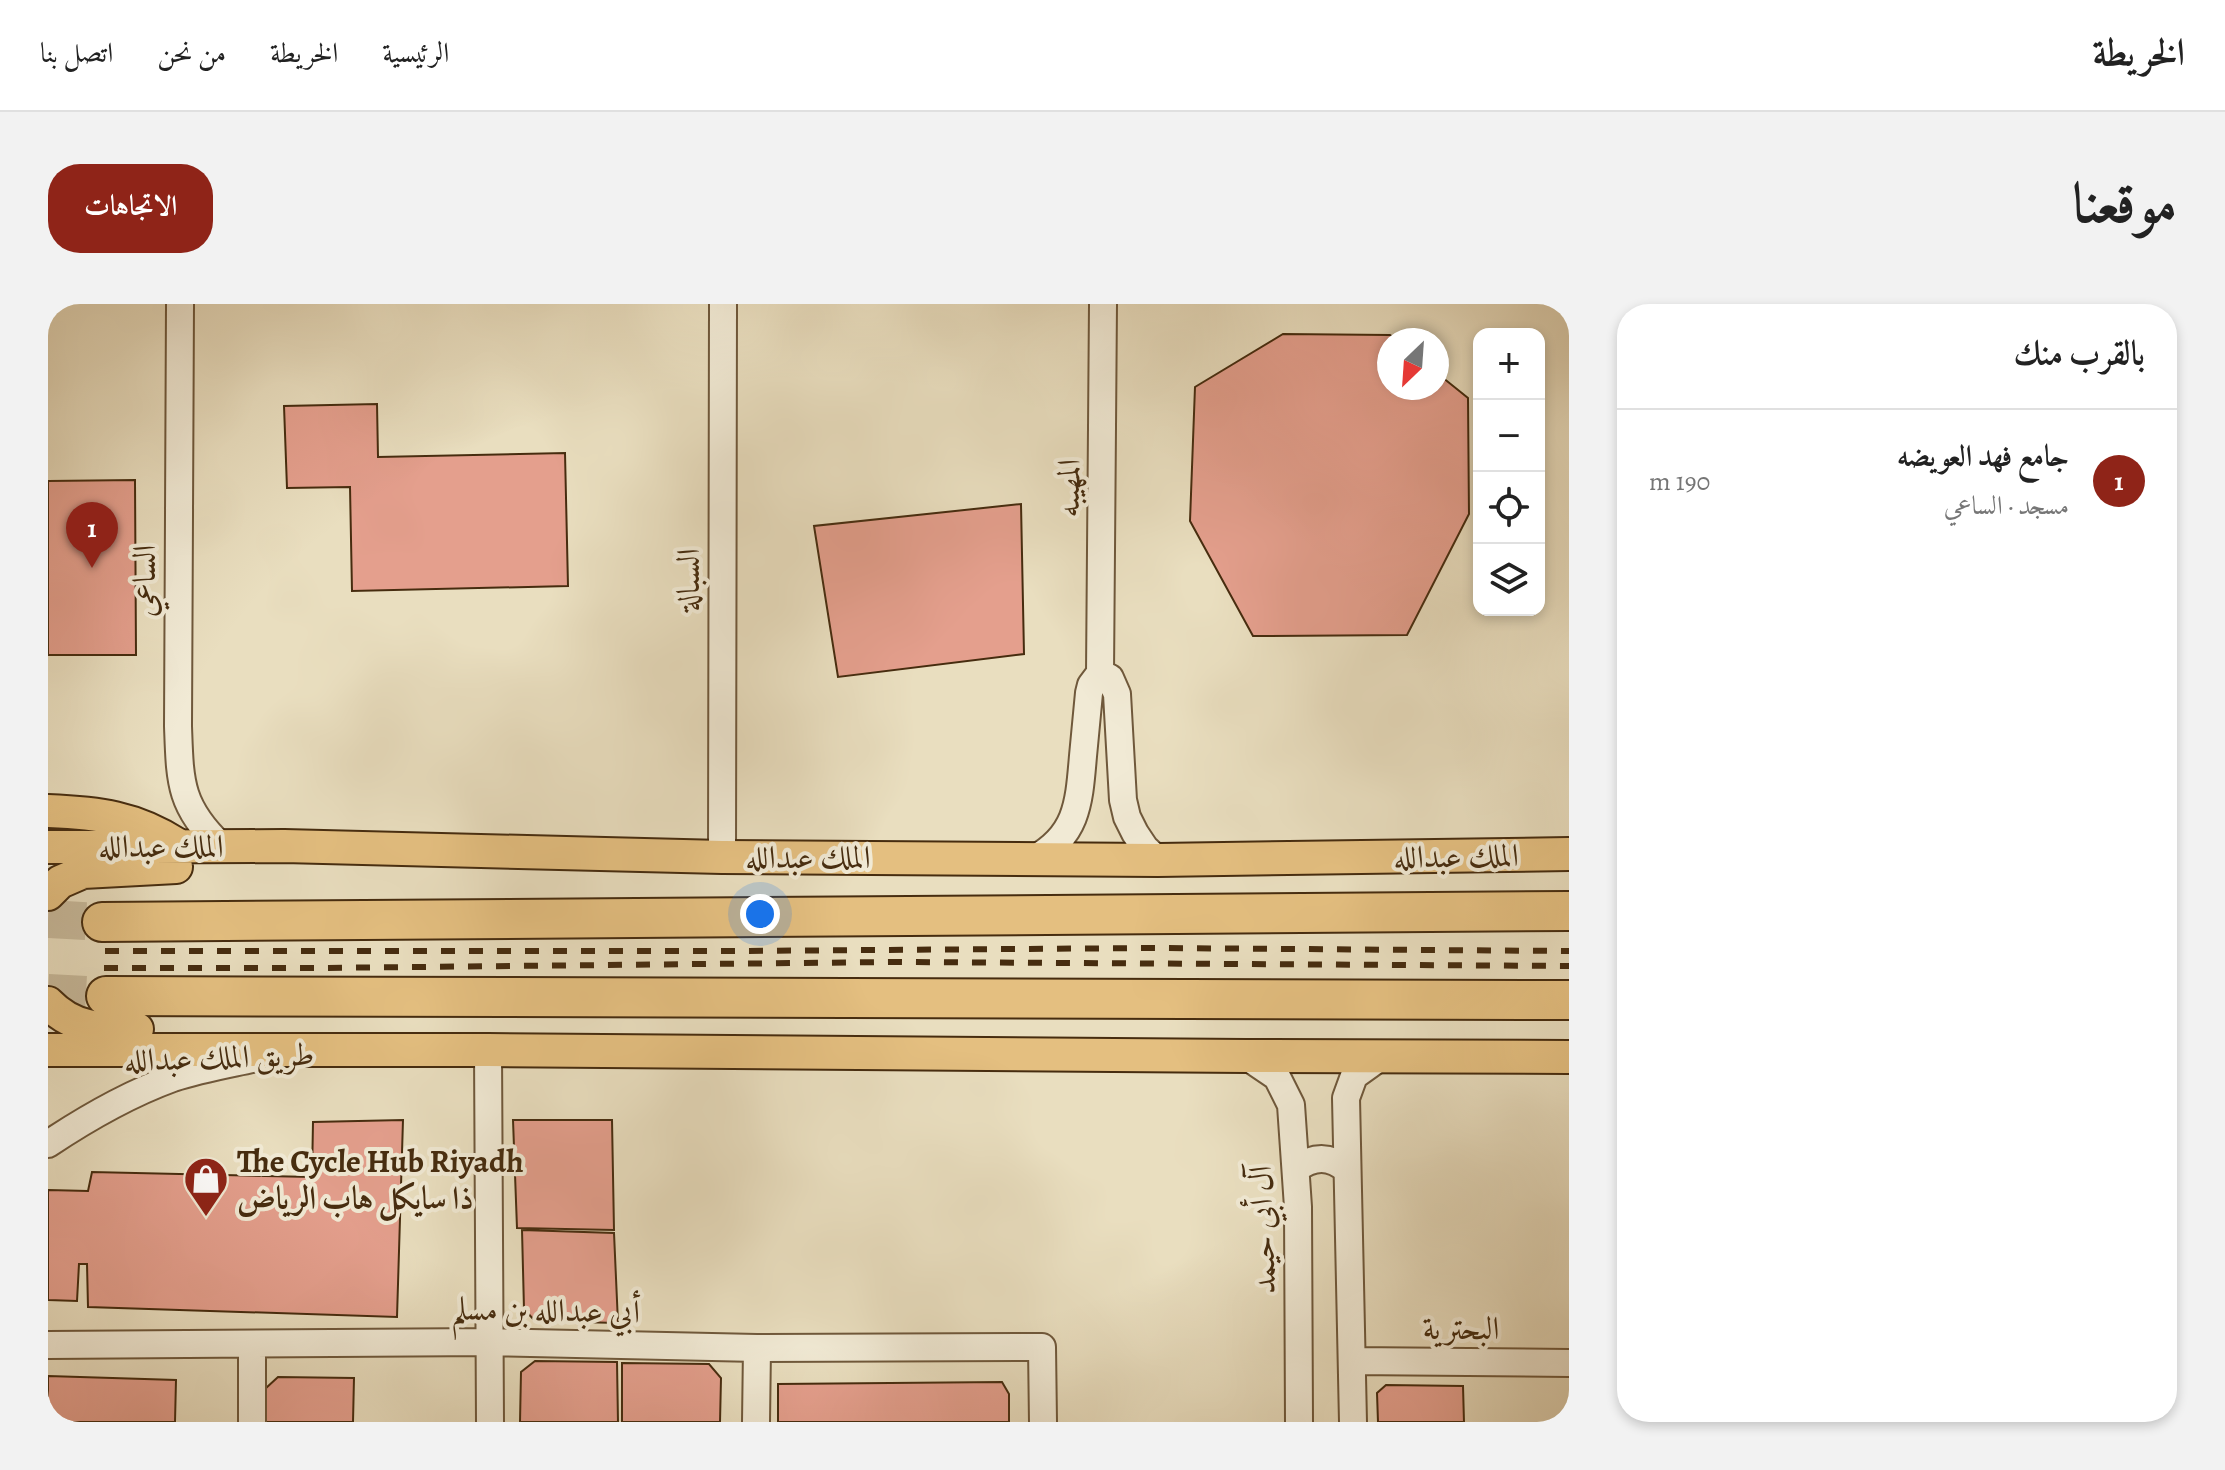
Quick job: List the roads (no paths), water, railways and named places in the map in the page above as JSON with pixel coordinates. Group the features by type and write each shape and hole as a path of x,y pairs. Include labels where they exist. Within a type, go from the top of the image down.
{"highway":[{"name":"الملك عبدالله","path":"102,922 1569,911"},
{"path":"106,996 1564,1001"}],"main road":[{"path":"48,811 115,817 161,834 181,846"},
{"name":"الملك عبدالله","path":"48,847 284,846 722,857 1158,860 1569,854"},
{"path":"48,894 60,882 83,872 222,864 255,858 284,846"},
{"path":"48,1003 79,1025 104,1029 393,1032 482,1050"},
{"path":"48,1050 1569,1057"},
{"name":"طريق الملك عبدالله","path":"48,1062 391,1050"}],"street":[{"name":"الساعي","path":"180,304 180,778 194,816 221,846"},
{"name":"السبالة","path":"722,857 723,304"},
{"name":"المهيبه","path":"1034,859 1057,843 1073,819 1080,791 1089,693 1100,673 1103,304"},
{"name":"المهيبه","path":"1100,673 1110,678 1117,694 1123,800 1127,817 1135,833 1158,860"},
{"path":"482,1050 490,1422"},
{"path":"48,1144 125,1099 175,1078 266,1056"},
{"name":"آل أبي حيمد","path":"1246,1056 1277,1077 1291,1105 1298,1207 1299,1422"},
{"path":"1353,1422 1346,1098 1354,1076 1382,1056"},
{"path":"1296,1169 1303,1163 1321,1158 1339,1163 1347,1170"},
{"name":"أبي عبدالله بن مسلم","path":"48,1345 490,1342 757,1348 1042,1347 1043,1422"},
{"path":"252,1345 252,1422"},
{"path":"756,1422 757,1348"},
{"name":"البحترية","path":"1352,1361 1569,1363"}],"tunnel":[{"path":"48,919 102,922"},
{"path":"48,993 106,996"}],"railway":[{"path":"105,951 1154,948 1569,951"},
{"path":"104,968 895,962 1569,966"}],"place":[{"name":"جامع فهد العويضه","path":"92,568"},
{"name":"The Cycle Hub Riyadh ذا سايكل هاب الرياض","path":"206,1218"}]}
